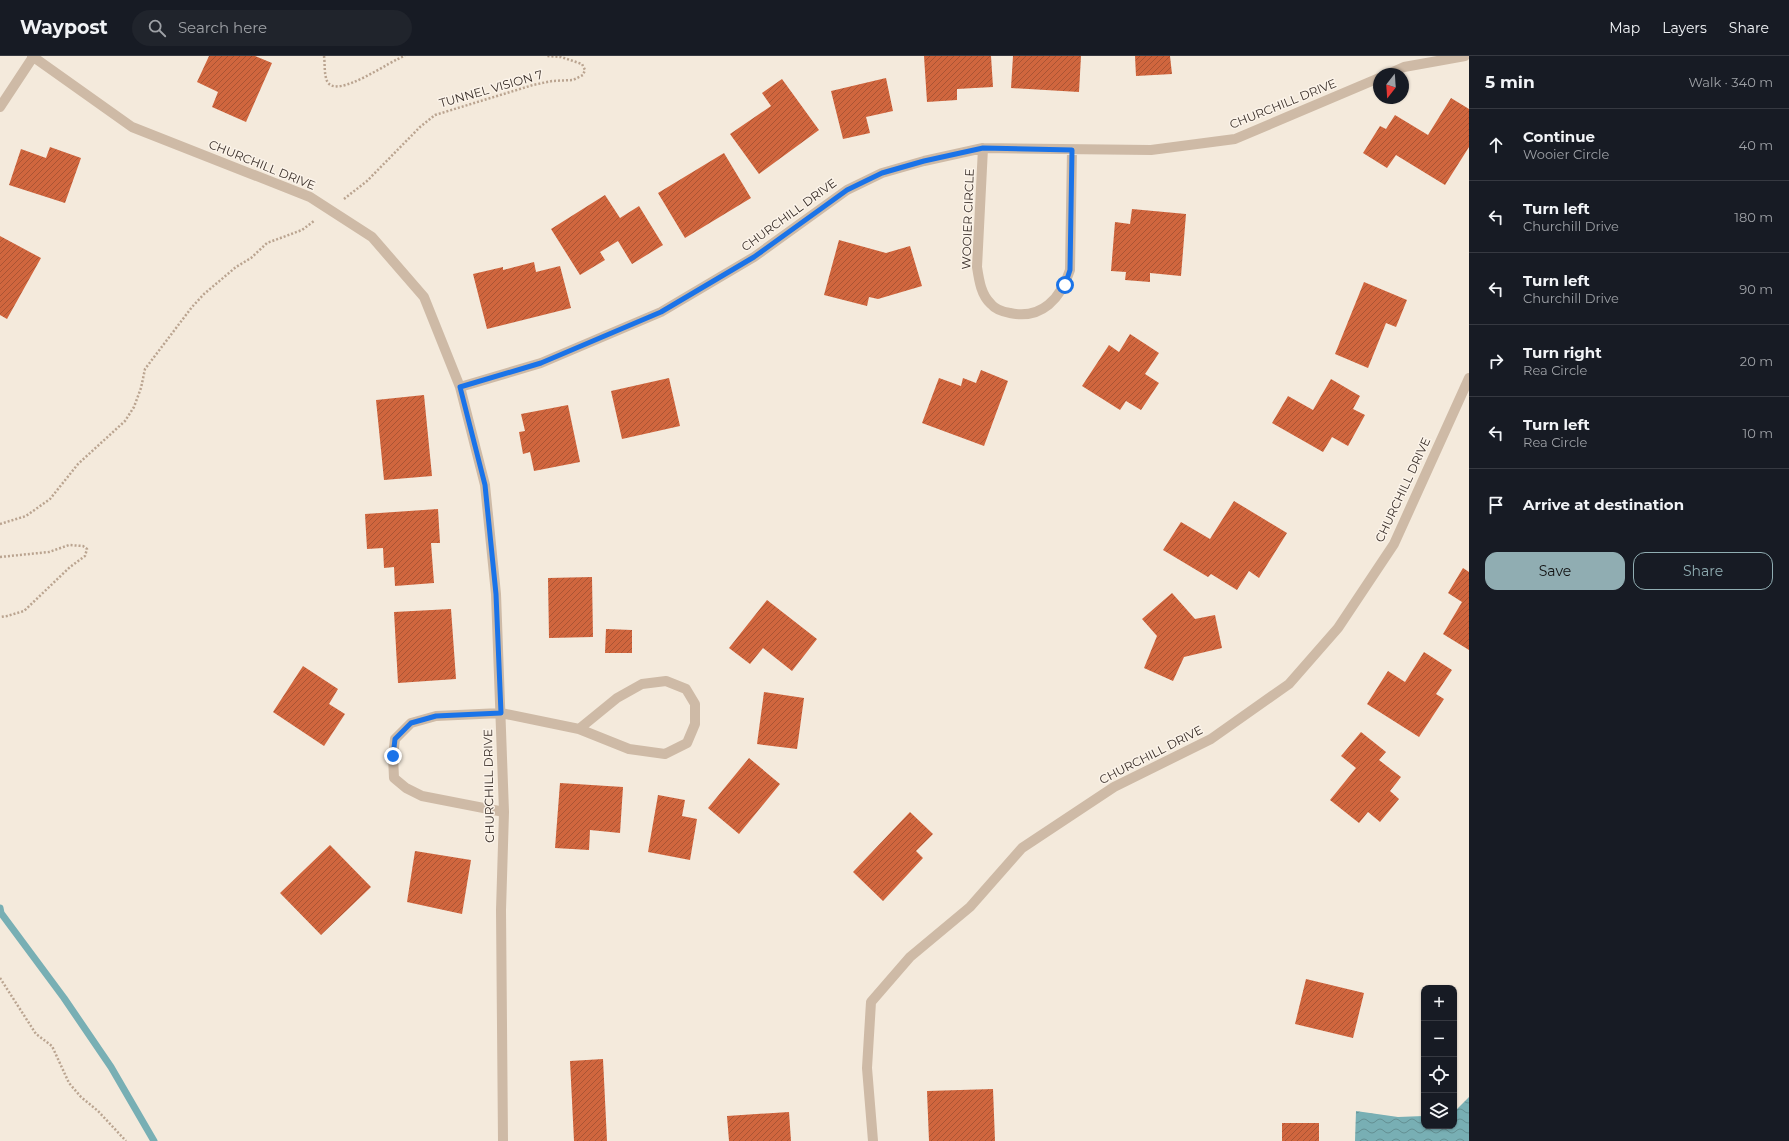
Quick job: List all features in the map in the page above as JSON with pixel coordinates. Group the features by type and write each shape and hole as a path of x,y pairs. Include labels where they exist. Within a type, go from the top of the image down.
{"street":[{"path":"1402,68 1465,56"},
{"path":"0,107 32,57"},
{"name":"CHURCHILL DRIVE","path":"32,57 132,127 310,197 372,237 424,298 460,387 485,485 496,594 504,812 501,910 503,1141"},
{"name":"CHURCHILL DRIVE","path":"460,387 541,363 661,312 754,257 847,190 882,173 924,161 983,148 1151,150 1236,139 1373,81"},
{"name":"WOOIER CIRCLE","path":"983,148 977,267 980,287 990,304 1005,312 1022,316 1041,310 1056,298 1065,285 1070,270 1072,150"},
{"name":"CHURCHILL DRIVE","path":"872,1141 867,1068 871,1002 910,957 970,907 1022,848 1114,787 1211,739 1289,684 1338,628 1394,544 1469,378"},
{"path":"504,812 422,796 406,788 394,778 393,756 395,739 411,723 436,716 501,713 579,729 629,750 665,754 687,743 695,724 695,704 686,689 666,681 642,684 617,698 579,729"}],"path":[{"path":"324,56 327,81 330,84 337,86 345,86 381,69 398,58 405,56"},
{"name":"TUNNEL VISION 7","path":"340,202 367,181 420,127 435,115 534,85 552,81 573,80 583,75 585,70 582,64 547,56"},
{"path":"0,524 26,516 50,500 78,464 125,422 134,407 141,388 145,369 192,307 204,294 236,266 252,258 267,243 302,230 316,220"},
{"path":"0,557 49,552 70,545 83,546 87,549 85,556 70,567 24,611 0,617"},
{"path":"0,978 36,1034 52,1046 69,1083 81,1097 98,1111 126,1141"}],"water":[{"path":"1469,1097 1469,1141 1355,1141 1356,1111 1398,1117 1421,1116 1421,1129 1457,1129 1457,1109"}],"building":[{"path":"209,56 255,56 272,63 246,122 212,107 218,92 197,82"},
{"path":"924,56 991,56 993,87 957,89 957,100 927,102"},
{"path":"1013,56 1081,56 1079,92 1011,88"},
{"path":"1135,56 1170,56 1172,74 1136,76"},
{"path":"886,78 893,111 866,117 870,133 843,139 831,91"},
{"path":"782,79 819,130 759,174 730,134 771,106 762,93"},
{"path":"1451,98 1469,109 1469,147 1445,185 1396,155 1387,168 1363,153 1380,126 1386,129 1395,115 1428,135"},
{"path":"50,147 81,158 65,203 9,185 21,149 46,158"},
{"path":"724,153 751,198 685,238 658,193"},
{"path":"605,195 620,218 639,206 663,245 632,264 618,241 600,252 605,260 580,275 551,229"},
{"path":"1132,209 1186,214 1181,276 1150,273 1150,282 1125,280 1126,272 1111,271 1115,222 1130,224"},
{"path":"0,236 41,258 7,319 0,315"},
{"path":"839,240 886,253 910,246 922,286 878,299 869,297 867,306 824,295"},
{"path":"534,262 536,272 560,266 571,308 487,329 473,274 503,267 503,270"},
{"path":"1364,282 1407,300 1396,327 1386,323 1368,368 1335,354"},
{"path":"1130,334 1159,353 1145,374 1159,383 1141,410 1126,401 1120,410 1082,386 1109,345 1119,352"},
{"path":"981,370 1008,381 984,446 922,423 939,378 961,386 963,378 976,383"},
{"path":"669,378 680,426 622,439 611,391"},
{"path":"1331,379 1360,396 1353,409 1365,415 1348,446 1332,437 1323,452 1272,423 1288,396 1313,410"},
{"path":"424,395 432,476 384,480 376,400"},
{"path":"568,405 580,462 534,471 530,452 523,454 519,432 525,431 521,414"},
{"path":"1234,501 1287,533 1259,578 1249,571 1237,590 1211,574 1208,577 1163,550 1181,522 1210,539"},
{"path":"438,509 440,543 431,543 434,583 395,586 394,567 384,568 383,548 367,549 365,514"},
{"path":"1463,568 1469,572 1469,650 1443,634 1462,602 1448,593"},
{"path":"592,577 593,637 549,638 548,578"},
{"path":"1172,593 1195,619 1215,615 1222,648 1184,657 1173,681 1144,668 1157,636 1142,619"},
{"path":"767,600 817,639 792,671 763,648 750,664 729,648"},
{"path":"451,609 456,679 398,683 394,612"},
{"path":"606,629 632,630 632,653 605,653"},
{"path":"1424,652 1452,670 1436,694 1444,699 1419,737 1367,704 1388,671 1405,682"},
{"path":"303,666 338,689 329,704 345,714 324,746 273,712"},
{"path":"764,692 804,698 797,749 757,744"},
{"path":"1361,732 1386,752 1379,760 1401,777 1390,791 1399,799 1380,822 1368,812 1359,823 1330,800 1356,768 1341,756"},
{"path":"749,758 780,784 739,834 708,808"},
{"path":"560,783 623,787 620,833 590,830 589,850 555,848"},
{"path":"658,795 685,800 682,816 697,819 690,860 648,852"},
{"path":"910,812 933,834 916,851 923,858 883,901 853,872"},
{"path":"330,845 371,887 321,935 280,893"},
{"path":"415,851 471,860 462,914 407,902"},
{"path":"1306,979 1364,993 1353,1038 1295,1024"},
{"path":"603,1059 607,1141 574,1141 570,1061"},
{"path":"993,1089 995,1141 929,1141 927,1091"},
{"path":"789,1112 791,1141 729,1141 727,1116"},
{"path":"1282,1123 1319,1123 1319,1141 1282,1141"}],"waterway":[{"path":"0,908 1,913 64,998 111,1067 154,1141"}],"route":[{"path":"393,756 395,739 411,723 436,716 501,713 496,594 485,485 460,387 541,363 661,312 754,257 847,190 882,173 924,161 983,148 1072,150 1070,270 1065,285"}]}
